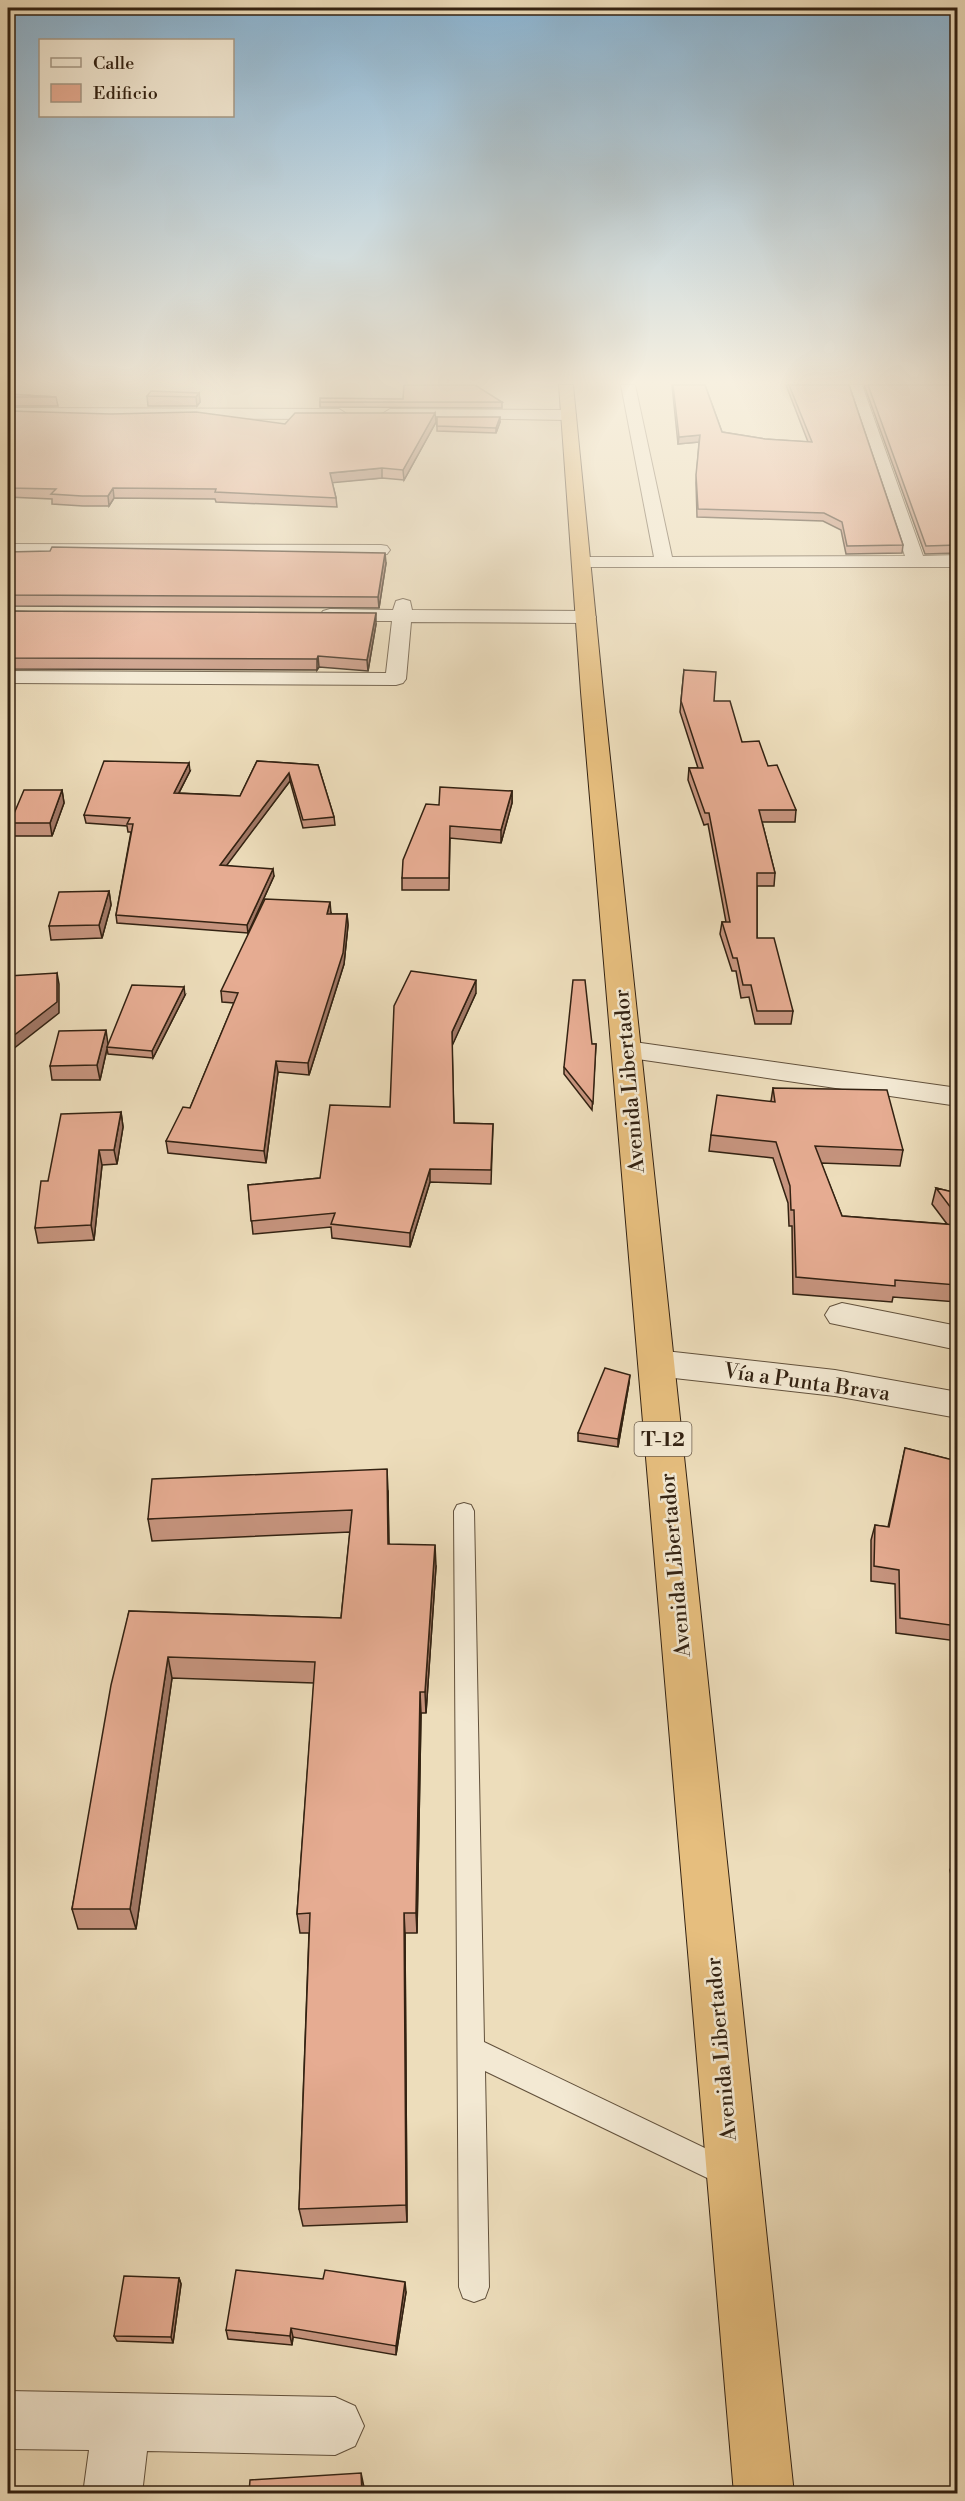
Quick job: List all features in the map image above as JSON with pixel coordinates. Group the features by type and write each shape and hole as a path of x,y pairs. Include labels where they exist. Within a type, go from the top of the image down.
{"highway":[{"name":"Avenida Libertador","path":"576,502 764,2493"}],"street":[{"path":"652,502 664,562"},
{"path":"895,502 916,561"},
{"path":"8,549 381,550"},
{"path":"581,563 957,561"},
{"path":"313,610 585,611"},
{"path":"8,677 396,679 403,611"},
{"path":"627,1050 957,1097"},
{"path":"842,1315 957,1338"},
{"name":"Vía a Punta Brava","path":"656,1363 835,1383 957,1405"},
{"path":"8,2420 335,2426"},
{"path":"112,2493 122,2422"}],"lane":[{"path":"464,1511 474,2287"},
{"path":"471,2050 734,2177"}],"building":[{"path":"698,502 888,502 903,545 847,546 842,522 824,513 698,509"},
{"path":"910,502 957,502 957,545 926,546"},
{"path":"52,547 385,553 378,597 8,595 8,552 50,551"},
{"path":"8,611 376,613 367,660 318,656 317,659 8,658"},
{"path":"684,670 716,672 714,701 730,701 742,742 759,741 768,766 777,765 796,810 759,810 775,873 757,873 757,938 774,938 793,1011 757,1011 751,985 743,985 737,958 733,958 722,922 730,922 709,813 705,813 689,768 703,768 681,701"},
{"path":"104,761 189,763 174,793 240,796 257,761 318,765 334,817 303,820 289,773 220,865 273,869 247,925 116,915 133,824 127,824 130,818 84,815"},
{"path":"440,787 512,791 501,830 450,826 449,878 402,878 403,860 426,804 439,805"},
{"path":"24,790 62,790 50,823 10,823"},
{"path":"109,891 99,925 49,926 59,892"},
{"path":"265,899 330,902 327,914 347,914 343,953 308,1063 276,1061 264,1151 166,1141 183,1107 190,1108 238,993 221,991"},
{"path":"411,971 476,980 452,1032 454,1123 493,1124 491,1170 430,1169 410,1233 331,1224 335,1213 251,1221 248,1185 320,1178 330,1105 390,1107 394,1006"},
{"path":"57,973 57,1002 8,1040 8,976"},
{"path":"573,980 585,980 592,1044 596,1044 593,1103 564,1067"},
{"path":"132,985 184,987 152,1051 107,1047"},
{"path":"106,1030 97,1065 50,1066 59,1031"},
{"path":"773,1088 887,1090 903,1150 815,1146 842,1216 957,1225 957,1285 895,1280 895,1286 796,1277 794,1210 791,1210 790,1186 776,1142 711,1135 717,1095 775,1102"},
{"path":"121,1112 114,1150 99,1150 91,1225 35,1228 41,1181 48,1181 61,1114"},
{"path":"936,1188 957,1193 957,1216"},
{"path":"605,1368 630,1375 618,1439 578,1433"},
{"path":"905,1448 957,1461 957,1626 900,1618 899,1570 874,1566 875,1525 889,1527"},
{"path":"387,1469 388,1544 435,1545 425,1692 420,1692 416,1913 404,1913 406,2205 299,2209 310,1913 297,1914 315,1662 168,1657 130,1909 72,1909 111,1685 129,1611 341,1618 352,1510 148,1519 152,1479"},
{"path":"236,2270 323,2279 325,2270 405,2282 396,2346 291,2328 290,2336 226,2330"},
{"path":"124,2276 179,2278 171,2337 114,2336"},
{"path":"361,2473 362,2493 249,2493 250,2480"}]}
